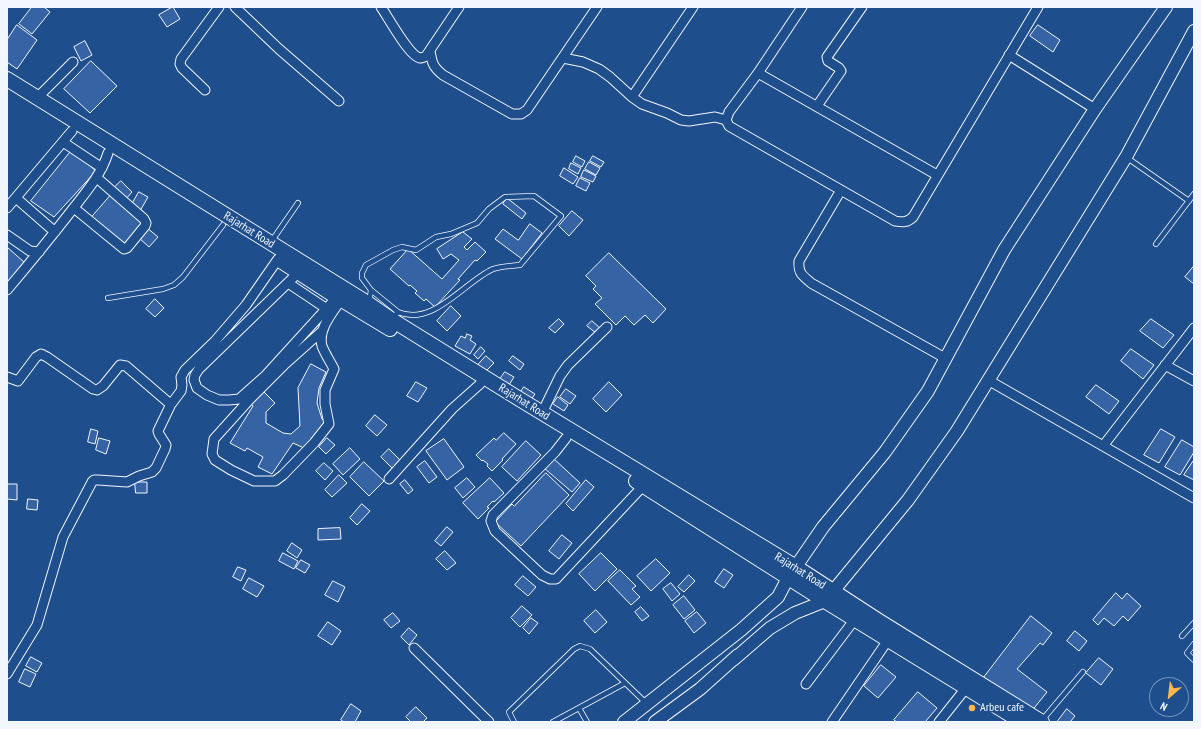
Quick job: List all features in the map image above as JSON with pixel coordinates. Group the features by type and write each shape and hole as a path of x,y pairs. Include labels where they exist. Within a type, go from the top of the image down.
{"main road":[{"path":"624,722 648,705 741,630 778,597 792,573 823,527 885,452 928,391 1004,250 1095,109 1166,7"},
{"path":"655,722 700,689 733,660 776,617 829,596 908,500 957,430 1126,157 1192,38"},
{"name":"Rajarhat Road","path":"7,79 223,225 299,272 342,296 644,486 792,573"},
{"name":"Rajarhat Road","path":"7,90 67,136 111,149 270,243 342,296 370,297 395,316 542,413 792,573 1041,722"},
{"name":"Rajarhat Road","path":"829,596 855,619 1022,722"}],"street":[{"path":"205,90 182,68 180,59 218,7"},
{"path":"235,7 280,50 339,101"},
{"path":"381,7 403,41 414,55 420,58 426,56 430,51 459,7"},
{"path":"430,51 432,63 435,69 442,75 512,114 521,114 527,110 597,7"},
{"path":"632,97 693,7"},
{"path":"726,120 729,112 758,73 802,7"},
{"path":"817,106 841,71 840,68 828,61 827,57 862,7"},
{"path":"562,58 583,62 599,69 642,104 681,120 689,121 715,116 726,120 729,126 895,222 904,222 909,221 913,217 1038,7"},
{"path":"1009,55 1095,109"},
{"path":"37,98 73,62"},
{"path":"758,73 937,175"},
{"path":"7,208 67,136 102,168"},
{"path":"7,290 74,208 96,178 111,149"},
{"path":"74,208 124,249 127,248 145,226 146,223 144,219 96,178"},
{"path":"841,190 799,261 799,270 812,283 945,358"},
{"path":"16,198 55,232"},
{"path":"7,235 30,251 39,252"},
{"path":"7,674 36,626 63,537 92,482 94,480 98,480 127,482 152,472 156,468 166,445 158,431 171,404 181,391 181,378 184,370 215,341 246,304 278,259"},
{"path":"299,272 199,369 194,380 197,388 207,395 219,400 239,399 266,375 327,309 342,296"},
{"path":"288,283 327,309"},
{"path":"321,332 322,345 334,369 325,390 324,404 329,424 314,443 283,475 275,481 254,481 231,470 215,460 212,454 214,439 250,399 284,365 321,332 342,296"},
{"path":"542,413 560,376 568,365 607,327"},
{"path":"1103,446 1194,328"},
{"path":"7,377 18,381 36,357 40,354 47,357 93,389 97,390 101,388 120,365 123,365 171,404"},
{"path":"1165,365 1194,382"},
{"path":"988,380 1194,498"},
{"path":"389,478 452,409 480,384"},
{"path":"566,438 555,452 493,515 491,521 495,531 542,575 550,579 556,579 644,486"},
{"path":"806,684 855,619"},
{"path":"832,722 888,640"},
{"path":"414,648 489,722"},
{"path":"939,722 966,688"}],"lane":[{"path":"1126,157 1189,201"},
{"path":"1156,244 1194,194"},
{"path":"370,297 362,278 362,273 366,265 393,250 402,247 416,250 436,237 451,234 477,223 489,209 505,197 534,196 561,216 520,265 494,269 484,274 457,294 425,313 395,316"},
{"path":"270,243 298,203"},
{"path":"108,298 163,289 174,285 183,277 223,225"},
{"path":"1182,636 1194,623"},
{"path":"1194,644 1187,653 1194,660"},
{"path":"514,722 509,712 574,649 580,646 590,649 648,705"},
{"path":"1041,722 1083,672"},
{"path":"553,722 625,683"},
{"path":"579,708 587,722"}],"building":[{"path":"32,7 44,7 50,12 32,34 19,24"},
{"path":"173,7 180,19 167,27 159,15"},
{"path":"17,25 37,40 17,69 7,62 7,40"},
{"path":"1038,25 1060,40 1053,52 1030,36"},
{"path":"85,41 92,55 81,61 74,47"},
{"path":"91,61 117,86 90,113 64,89"},
{"path":"72,150 96,171 54,217 31,201"},
{"path":"576,156 585,161 582,167 573,162"},
{"path":"593,156 604,162 601,167 590,161"},
{"path":"589,162 600,168 596,175 585,169"},
{"path":"571,163 581,168 578,174 569,169"},
{"path":"564,168 578,177 573,184 560,176"},
{"path":"584,170 596,176 593,182 581,177"},
{"path":"580,178 590,183 586,191 576,186"},
{"path":"121,181 132,192 125,200 113,189"},
{"path":"139,192 148,197 140,211 131,206"},
{"path":"111,195 144,223 124,246 91,218"},
{"path":"507,198 526,213 522,219 503,204"},
{"path":"572,211 583,220 569,236 559,226"},
{"path":"530,224 542,233 522,259 495,239 503,229 518,240"},
{"path":"146,227 158,237 149,247 138,237"},
{"path":"463,232 472,239 464,247 467,250 475,242 486,252 477,261 475,260 458,279 460,280 435,307 426,299 424,301 415,293 417,291 390,269 408,249 442,279 459,260 451,254 443,259 437,249"},
{"path":"7,247 25,263 7,283"},
{"path":"609,253 666,309 653,323 645,315 634,325 625,316 616,325 595,304 602,298 593,289 596,286 586,276"},
{"path":"1194,266 1194,284 1185,277"},
{"path":"155,299 164,308 155,317 146,309"},
{"path":"451,306 461,316 447,331 437,321"},
{"path":"559,319 564,324 555,333 549,328"},
{"path":"1151,319 1174,335 1163,348 1140,331"},
{"path":"592,321 600,328 596,333 587,326"},
{"path":"467,334 472,336 470,340 476,344 470,354 455,346 461,336 465,338"},
{"path":"481,347 485,351 478,359 474,355"},
{"path":"1131,349 1154,365 1143,379 1121,361"},
{"path":"486,356 494,363 485,372 478,365"},
{"path":"513,356 524,364 520,370 509,361"},
{"path":"311,364 326,372 319,388 317,403 322,419 325,422 304,448 293,443 272,474 258,467 263,457 247,448 245,451 230,443 253,406 250,403 264,392 275,403 266,412 266,423 283,433 291,434 300,426 298,388"},
{"path":"505,372 514,377 507,388 498,382"},
{"path":"416,382 427,388 418,402 407,396"},
{"path":"609,382 622,395 606,412 593,399"},
{"path":"1096,385 1119,401 1109,414 1086,397"},
{"path":"524,387 535,394 530,401 520,393"},
{"path":"566,389 576,396 570,404 560,397"},
{"path":"558,397 568,405 564,411 553,404"},
{"path":"375,415 387,425 377,436 366,426"},
{"path":"91,429 98,431 95,444 88,442"},
{"path":"1161,429 1175,437 1159,463 1144,455"},
{"path":"504,433 516,444 492,471 487,466 488,464 476,455 494,438 496,440"},
{"path":"99,438 110,441 106,454 96,450"},
{"path":"327,438 335,445 326,454 319,447"},
{"path":"444,439 464,467 447,480 426,451"},
{"path":"1182,440 1194,447 1194,452 1180,475 1165,467"},
{"path":"526,441 541,455 517,481 502,467"},
{"path":"350,448 360,459 343,475 333,464"},
{"path":"389,449 400,460 392,468 381,457"},
{"path":"553,458 580,483 572,492 544,468"},
{"path":"1194,460 1194,480 1184,475"},
{"path":"425,461 437,477 429,483 417,467"},
{"path":"364,462 384,481 369,496 350,477"},
{"path":"324,463 333,471 325,480 316,471"},
{"path":"546,473 569,495 521,546 495,522 512,504 514,506"},
{"path":"339,475 347,483 332,497 325,490"},
{"path":"467,478 475,487 463,498 455,488"},
{"path":"490,478 504,493 487,507 489,508 478,519 463,503"},
{"path":"405,480 413,490 408,494 400,484"},
{"path":"586,480 594,487 573,511 566,504"},
{"path":"135,482 147,482 147,493 136,493"},
{"path":"7,484 17,484 17,500 7,499"},
{"path":"28,499 38,500 37,510 27,509"},
{"path":"362,504 370,511 357,525 350,518"},
{"path":"447,527 453,532 441,546 435,541"},
{"path":"340,528 341,539 318,540 318,529"},
{"path":"562,535 572,543 559,559 549,551"},
{"path":"292,543 302,550 297,558 287,551"},
{"path":"445,551 456,563 447,570 436,559"},
{"path":"283,553 298,561 294,569 279,561"},
{"path":"601,553 617,569 595,591 579,574"},
{"path":"656,559 670,573 651,591 637,576"},
{"path":"301,560 310,565 305,573 296,568"},
{"path":"238,567 246,570 241,581 233,577"},
{"path":"724,569 733,575 724,588 715,582"},
{"path":"620,570 636,586 632,589 640,597 631,605 608,581"},
{"path":"689,575 695,581 684,592 678,587"},
{"path":"523,576 536,587 528,596 515,585"},
{"path":"249,578 264,586 257,597 243,589"},
{"path":"333,581 345,587 338,602 325,595"},
{"path":"671,583 680,594 672,601 663,589"},
{"path":"1116,593 1122,599 1127,593 1141,606 1128,621 1123,616 1114,626 1104,618 1098,625 1093,620"},
{"path":"684,596 695,610 684,619 673,605"},
{"path":"522,606 532,615 520,627 511,618"},
{"path":"641,607 649,616 642,621 635,612"},
{"path":"596,610 607,622 595,633 584,621"},
{"path":"697,612 706,623 694,633 685,621"},
{"path":"393,613 400,621 391,628 384,620"},
{"path":"1031,616 1052,633 1043,645 1040,643 1017,669 1047,692 1031,712 982,680"},
{"path":"531,618 538,623 529,634 523,628"},
{"path":"328,622 341,631 332,645 318,636"},
{"path":"409,628 417,635 409,645 401,637"},
{"path":"1075,631 1087,641 1079,651 1067,641"},
{"path":"31,657 42,663 37,672 26,666"},
{"path":"1099,658 1113,669 1101,685 1086,673"},
{"path":"881,665 896,677 878,698 864,686"},
{"path":"25,669 36,674 30,687 19,682"},
{"path":"918,692 937,708 925,722 897,722 894,720"},
{"path":"351,704 361,711 355,722 344,722 341,720"},
{"path":"416,707 427,718 423,722 411,722 406,717"},
{"path":"1067,709 1075,716 1070,722 1059,722 1058,721"}],"place":[{"name":"Arbeu cafe","path":"972,708"}]}
